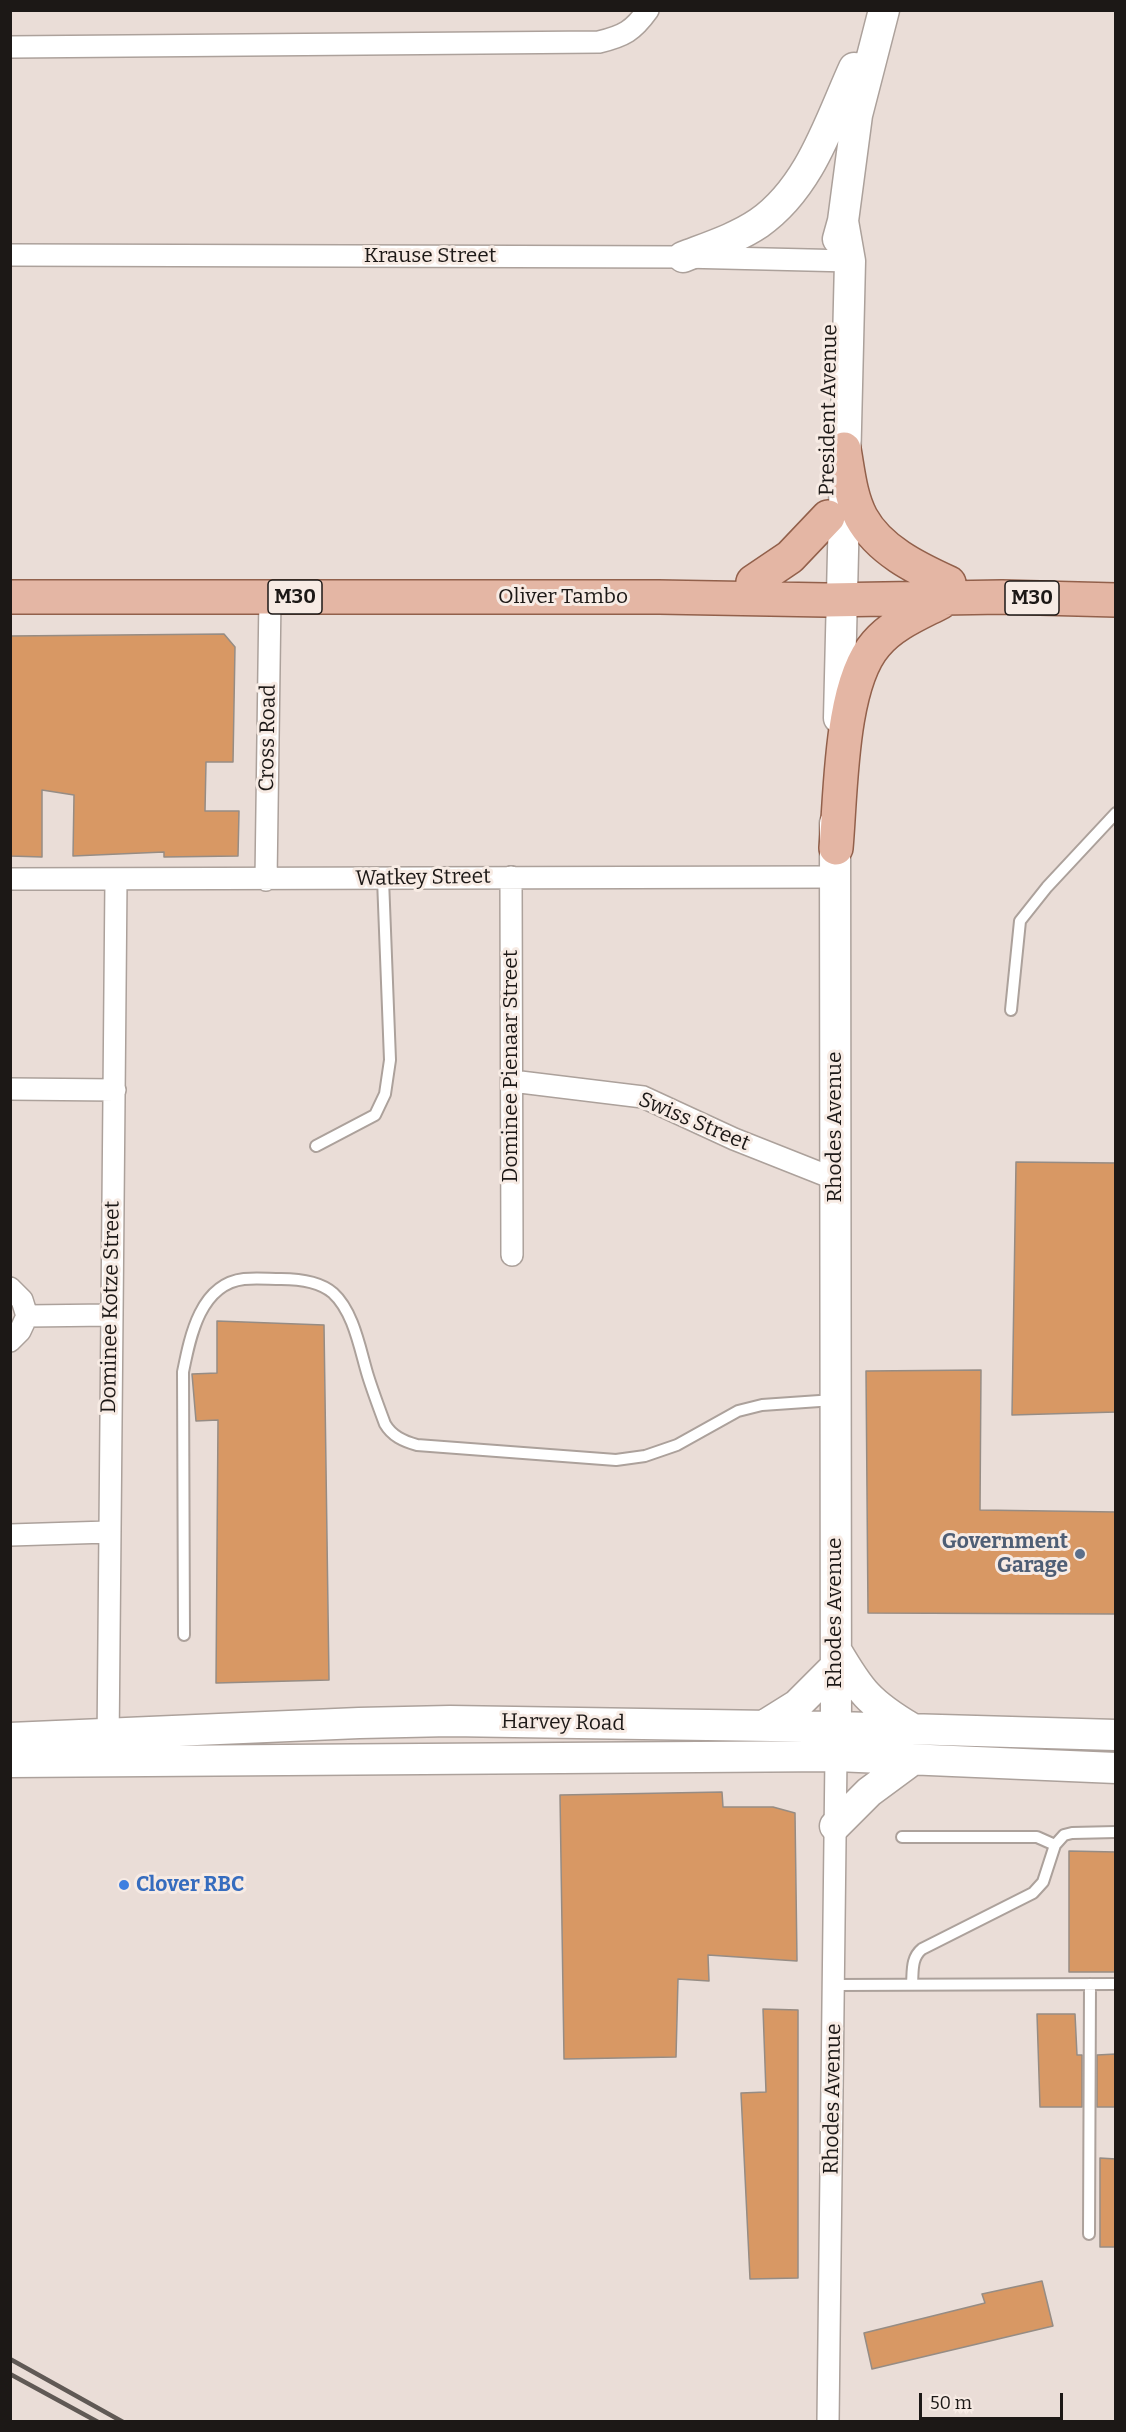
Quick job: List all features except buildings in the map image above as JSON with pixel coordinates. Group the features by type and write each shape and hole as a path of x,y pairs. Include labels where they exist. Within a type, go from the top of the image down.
{"main road":[{"name":"President Avenue","path":"834,591 828,517 844,197 857,115 881,10"},
{"path":"683,256 728,239 757,224 780,206 799,184 815,155 881,10"},
{"name":"President Avenue","path":"834,591 844,449 841,260"},
{"path":"836,862 846,729 861,667 874,645 890,629 948,591 885,546 861,517 851,489 844,449"},
{"path":"753,582 790,557 828,517"},
{"name":"Oliver Tambo","path":"10,580 753,582 834,591"},
{"name":"Oliver Tambo","path":"10,597 659,597 1116,585"},
{"name":"Rhodes Avenue","path":"834,591 838,781 834,805 836,862 834,1400 836,1756"},
{"name":"Oliver Tambo","path":"948,591 1002,597 1115,601"},
{"path":"765,1725 798,1705 836,1658 876,1706 914,1729"},
{"name":"Harvey Road","path":"10,1762 108,1748 359,1723 450,1721 765,1725 1116,1735"},
{"name":"Harvey Road","path":"10,1738 108,1748 836,1756 1116,1768"},
{"path":"835,1826 869,1792 911,1761"}],"street":[{"path":"10,47 599,42 622,36 638,25 648,10"},
{"name":"Krause Street","path":"10,255 683,256 841,260"},
{"name":"Cross Road","path":"266,880 270,597"},
{"name":"Watkey Street","path":"10,879 266,880 511,877 836,862"},
{"name":"Dominee Pienaar Street","path":"511,877 512,1255"},
{"name":"Dominee Kotze Street","path":"108,1748 110,1315 115,1090 116,880"},
{"name":"Swiss Street","path":"512,1081 643,1097 734,1139 835,1179"},
{"path":"10,1089 115,1090"},
{"path":"10,1288 22,1300 27,1316 20,1331 10,1341"},
{"path":"27,1316 110,1315"},
{"path":"10,1535 108,1532"},
{"name":"Rhodes Avenue","path":"828,2421 836,1756"}],"lane":[{"path":"1011,1010 1020,921 1047,887 1116,813"},
{"path":"316,1146 375,1115 385,1094 390,1060 383,879"},
{"path":"184,1635 183,1372 191,1332 204,1306 221,1289 242,1279 291,1279 315,1283 333,1293 346,1311 356,1336 385,1424 389,1431 399,1438 417,1445 616,1460 645,1456 677,1445 738,1411 762,1405 834,1400"},
{"path":"912,1984 913,1963 916,1954 922,1949 1033,1893 1043,1882 1055,1845 1064,1836 1072,1833 1116,1832"},
{"path":"902,1838 1037,1837 1055,1845"},
{"path":"1089,2234 1090,1984"},
{"path":"835,1985 1116,1984"}],"railway":[{"path":"10,2359 123,2422"},
{"path":"10,2374 98,2422"}],"place":[{"name":"Government Garage","path":"1080,1554"},
{"name":"Clover RBC","path":"124,1885"}]}
